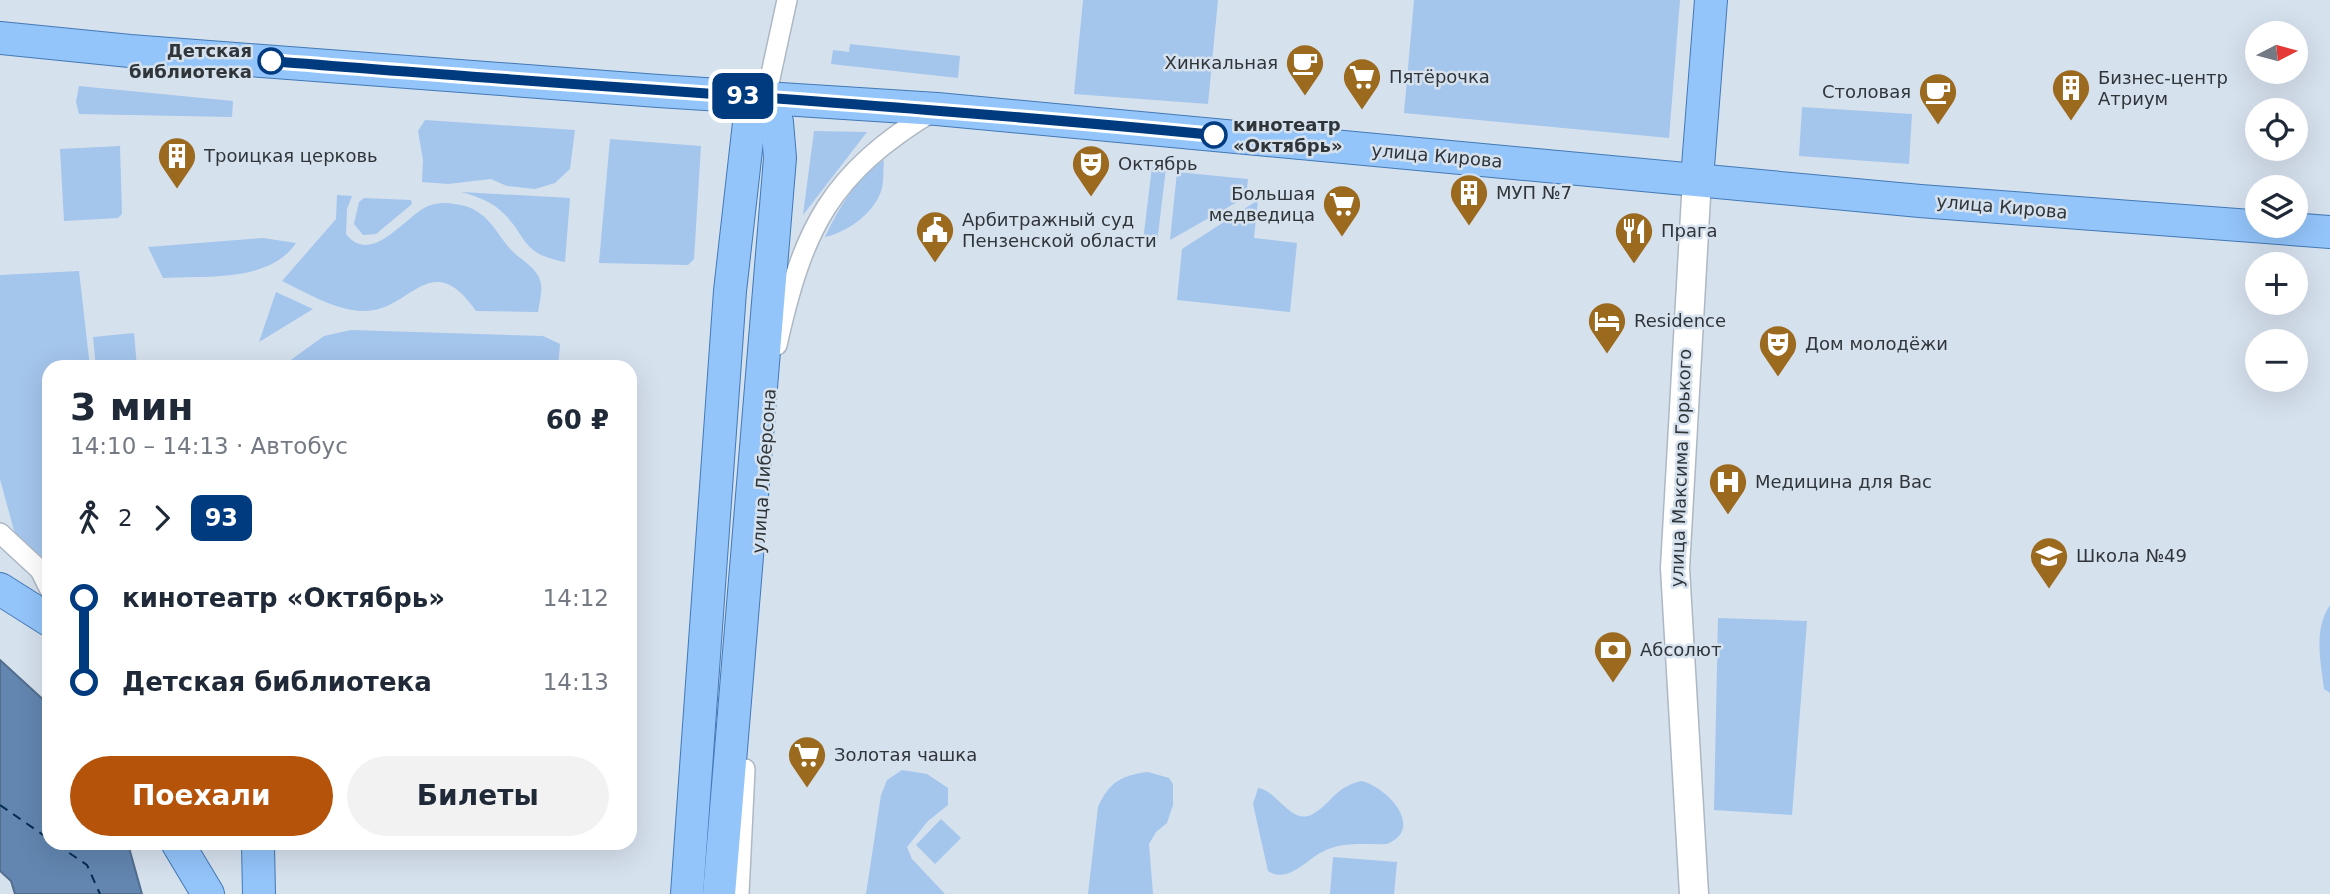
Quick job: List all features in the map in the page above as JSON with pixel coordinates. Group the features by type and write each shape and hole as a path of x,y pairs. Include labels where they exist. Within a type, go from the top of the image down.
{"main road":[{"name":"улица Максима Горького","path":"1694,894 1675,568 1697,179 1711,0"},
{"name":"улица Кирова","path":"0,38 130,51 937,109 1934,202 2330,232"},
{"path":"687,894 729,311 750,123 766,97"},
{"path":"719,894 780,158 777,122 766,97"},
{"path":"0,589 42,616"},
{"path":"182,850 208,894"},
{"path":"258,850 259,894"}],"street":[{"path":"766,97 787,0"},
{"name":"улица Либерсона","path":"739,894 770,379 790,288 807,241 826,205 851,174 891,136 937,109"},
{"path":"0,533 42,574"}],"shaded area":[{"path":"1083,0 1218,0 1208,104 1074,94"},
{"path":"1414,0 1680,0 1669,138 1404,113"},
{"path":"850,44 960,56 958,78 831,64 833,50 849,52"},
{"path":"79,86 233,101 232,117 79,114 76,102"},
{"path":"1802,107 1912,114 1909,164 1799,156"},
{"path":"425,120 575,130 570,169 555,183 535,189 507,186 491,179 448,184 422,182 423,160 418,131"},
{"path":"814,131 867,132 803,215"},
{"path":"610,139 701,146 694,259 688,265 599,263"},
{"path":"120,146 122,214 118,218 64,221 60,149"},
{"path":"884,160 882,188 874,205 852,226 825,237 842,205 857,185"},
{"path":"1152,167 1166,168 1157,243 1143,241"},
{"path":"1177,172 1248,179 1246,197 1170,240"},
{"path":"461,192 570,198 565,262 539,254 500,210 486,201"},
{"path":"337,195 352,196 347,209 346,234 356,243 367,245 388,236 419,211 433,204 451,203 475,210 538,275 541,293 538,312 476,311 460,292 446,283 432,283 420,287 379,309 352,310 321,300 282,281 336,219"},
{"path":"364,198 411,200 412,204 376,234 363,235 354,224 359,202"},
{"path":"1258,200 1254,238 1297,243 1290,312 1177,300 1182,249"},
{"path":"263,238 296,243 284,256 270,265 253,271 217,276 163,278 148,247"},
{"path":"79,271 89,360 42,360 42,564 19,549 0,479 0,275"},
{"path":"276,292 313,309 259,342"},
{"path":"351,330 543,336 560,344 559,360 291,360 324,336"},
{"path":"134,333 136,360 95,360 93,337"},
{"path":"2330,605 2330,693 2324,689 2320,635 2321,625"},
{"path":"1718,618 1807,621 1792,815 1714,810"},
{"path":"0,660 42,699 42,850 130,850 142,894 15,894 11,881 0,871"},
{"path":"902,770 927,774 948,788 948,805 928,821 907,847 912,859 945,894 866,894 881,795 887,780"},
{"path":"1148,772 1169,778 1173,784 1173,805 1167,823 1156,832 1149,844 1153,894 1088,894 1098,807 1107,791 1117,781"},
{"path":"1361,781 1381,791 1398,808 1403,818 1403,828 1398,837 1387,844 1338,846 1283,875 1268,871 1253,804 1258,788 1271,794 1290,811 1304,816 1318,811 1338,792"},
{"path":"941,819 961,838 935,864 916,845"},
{"path":"1333,857 1397,862 1394,894 1330,894"}],"ferry route":[{"path":"0,805 42,834"},
{"path":"65,850 87,865 100,894"}],"bus line":[{"name":"93","path":"271,61 658,92 937,109 1214,135"}],"place":[{"name":"Детская библиотека","path":"271,61"},
{"name":"Хинкальная","path":"1305,97"},
{"name":"Пятёрочка","path":"1362,111"},
{"name":"Бизнес-центр Атриум","path":"2071,122"},
{"name":"Столовая","path":"1938,126"},
{"name":"кинотеатр «Октябрь»","path":"1214,135"},
{"name":"Троицкая церковь","path":"177,190"},
{"name":"Октябрь","path":"1091,198"},
{"name":"МУП №7","path":"1469,227"},
{"name":"Большая медведица","path":"1342,238"},
{"name":"Арбитражный суд Пензенской области","path":"935,264"},
{"name":"Прага","path":"1634,265"},
{"name":"Residence","path":"1607,355"},
{"name":"Дом молодёжи","path":"1778,378"},
{"name":"Медицина для Вас","path":"1728,516"},
{"name":"Школа №49","path":"2049,590"},
{"name":"Абсолют","path":"1613,684"},
{"name":"Золотая чашка","path":"807,789"}]}
